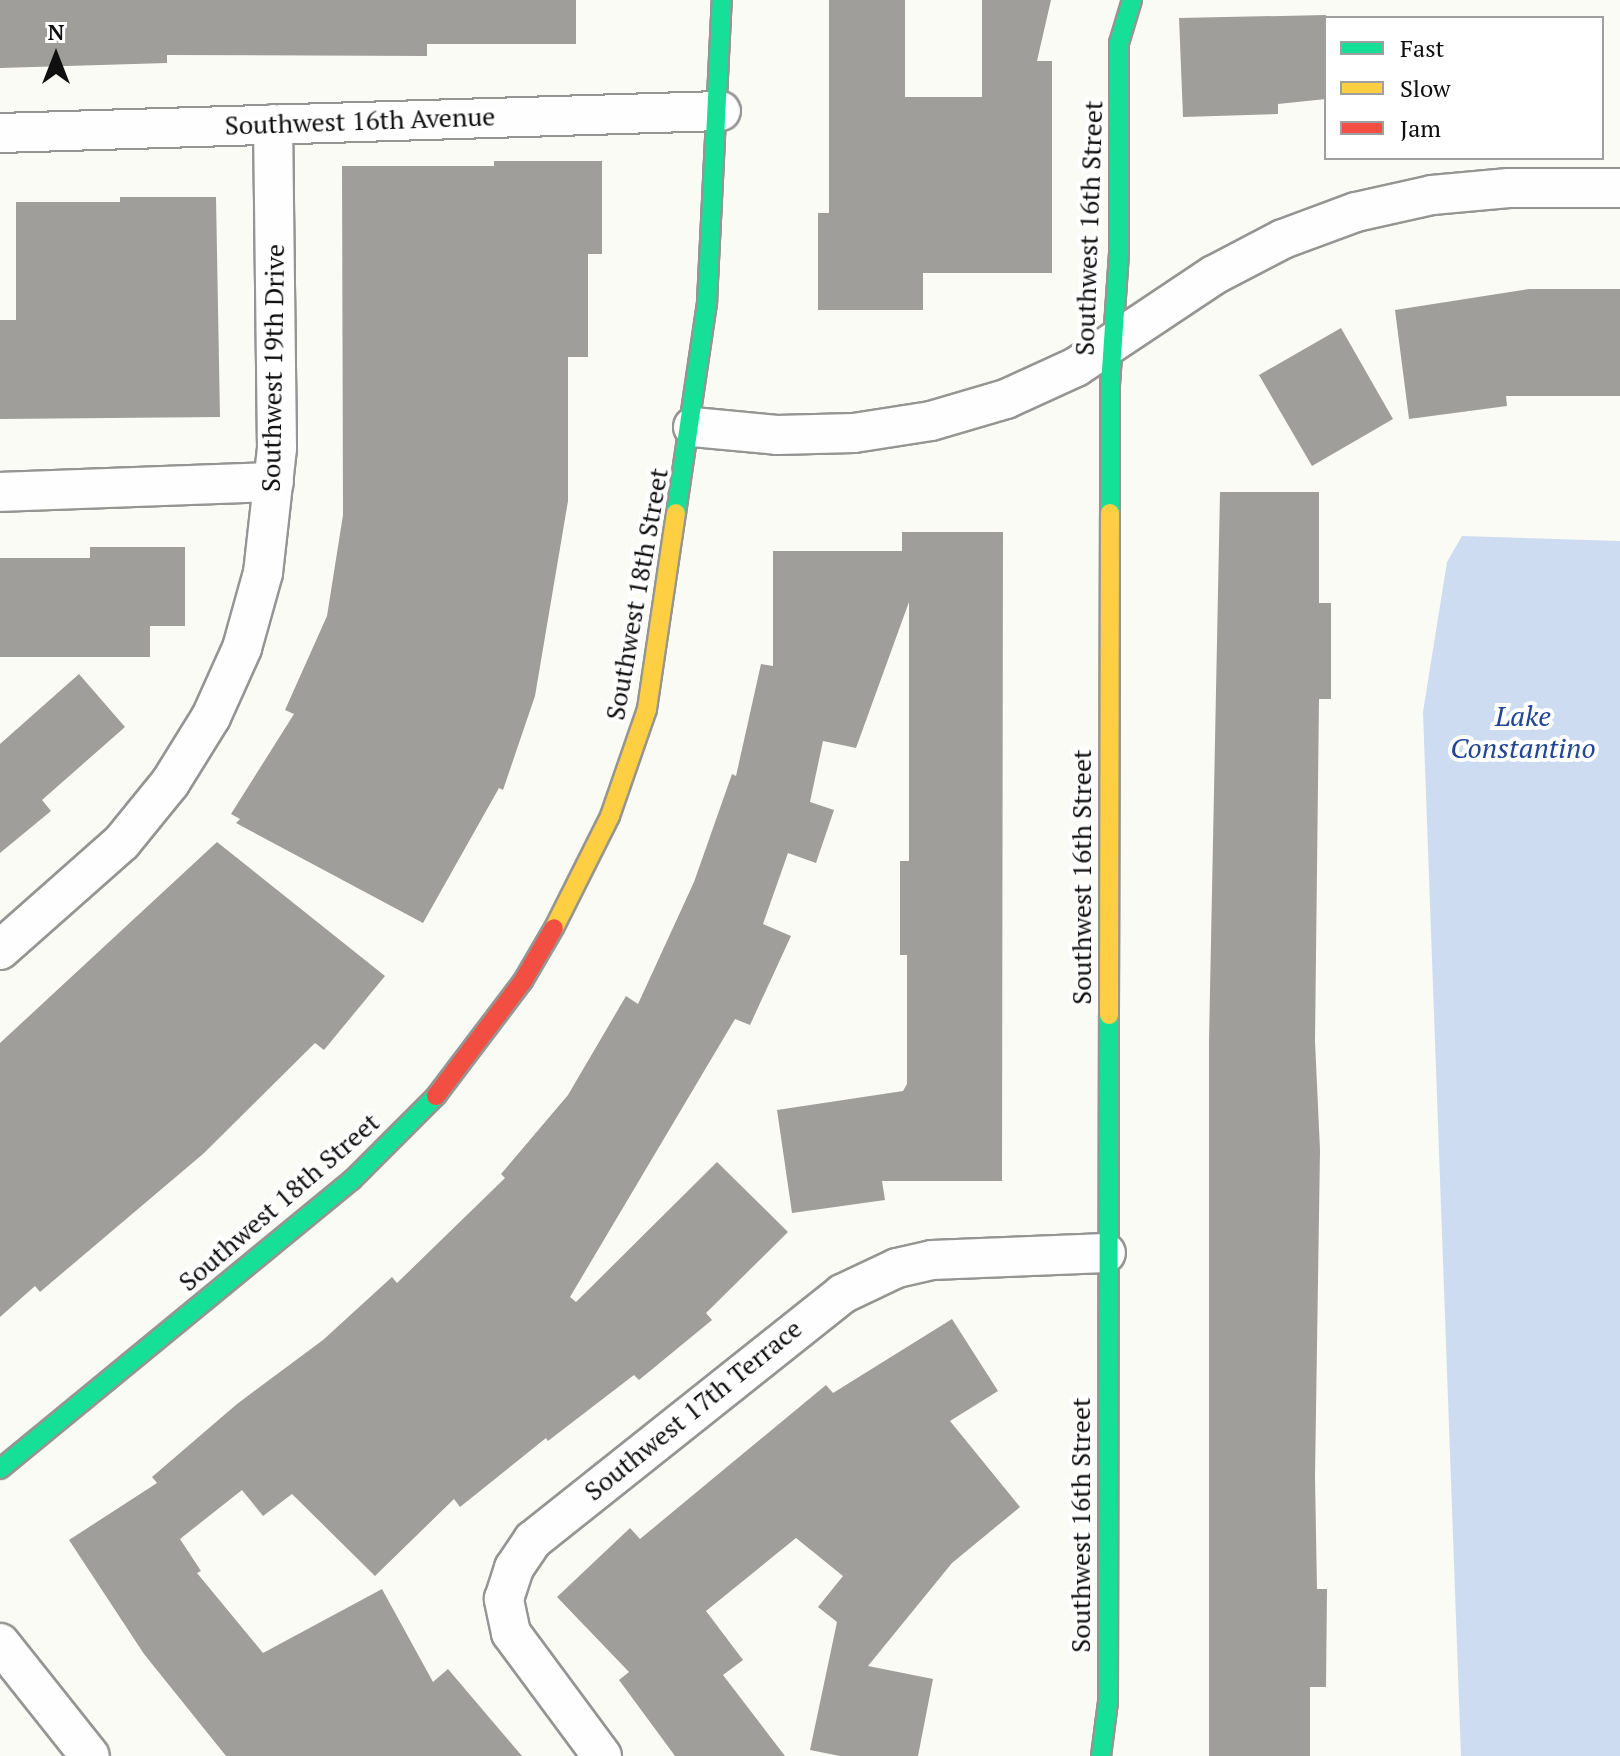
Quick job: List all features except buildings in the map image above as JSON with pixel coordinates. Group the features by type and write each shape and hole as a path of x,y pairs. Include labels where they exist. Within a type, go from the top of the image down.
{"street":[{"name":"Southwest 18th Street","path":"0,1469 352,1180 432,1101 523,981 592,856 647,709 693,427 721,111 722,0"},
{"name":"Southwest 16th Street","path":"1101,1756 1108,1702 1106,1253 1112,345 1119,254 1119,43 1132,0"},
{"name":"Southwest 16th Avenue","path":"0,133 721,111"},
{"name":"Southwest 19th Drive","path":"0,950 122,842 179,770 211,717 242,648 259,588 274,482 273,124"},
{"path":"693,427 777,435 854,433 931,421 1006,399 1112,345 1214,275 1283,239 1356,212 1432,195 1509,188 1620,188"},
{"path":"0,492 274,482"},
{"name":"Southwest 17th Terrace","path":"602,1756 511,1633 504,1599 514,1568 533,1540 842,1294 897,1268 932,1260 1106,1253"},
{"path":"0,1643 90,1756"}],"water":[{"name":"Lake Constantino","path":"1462,536 1620,541 1620,1756 1461,1756 1423,712 1447,562"}],"traffic: fast":[{"path":"676,513 707,302 722,0"},
{"path":"1110,513 1110,385 1119,254 1119,43 1132,0"},
{"path":"1101,1756 1108,1702 1109,1015"},
{"path":"0,1469 352,1180 436,1096"}],"traffic: slow":[{"path":"554,928 610,816 647,709 676,513"},
{"path":"1109,1015 1110,513"}],"traffic: jam":[{"path":"436,1096 523,981 554,928"}]}
